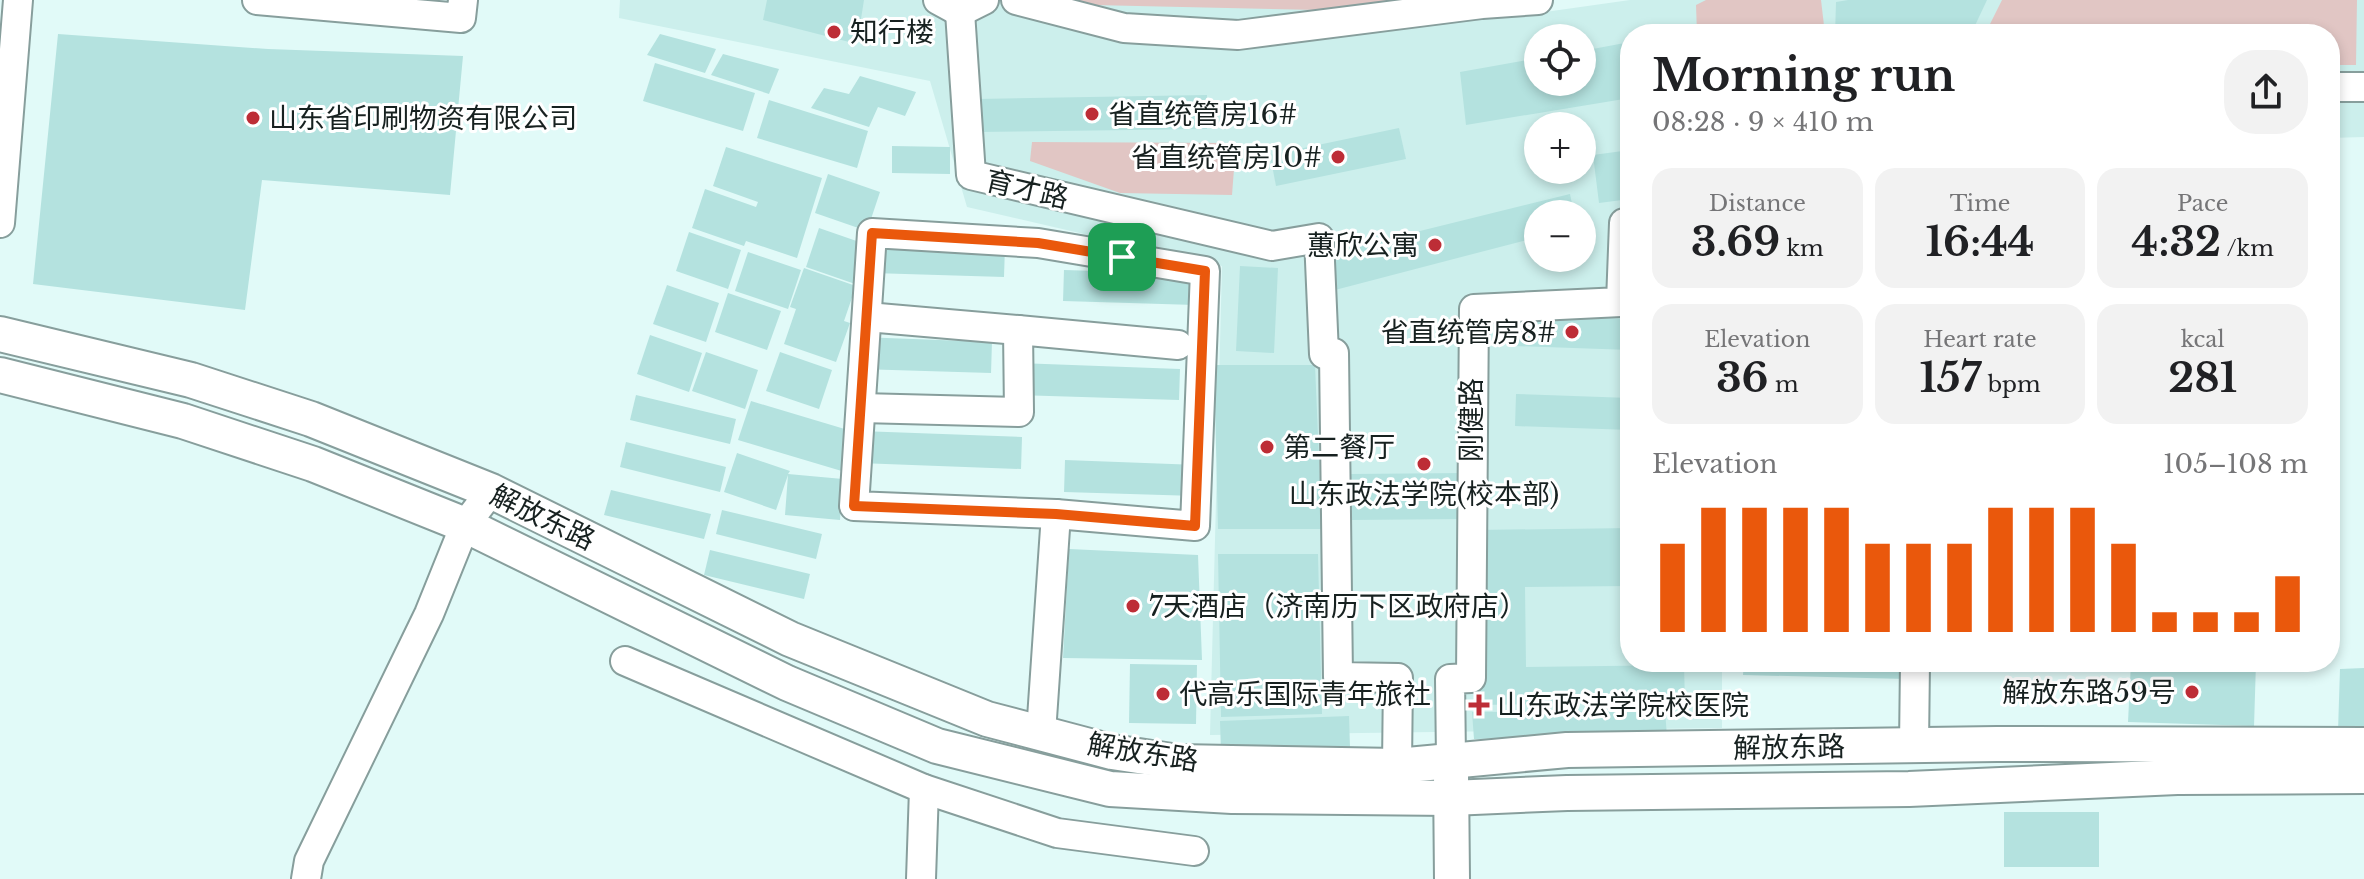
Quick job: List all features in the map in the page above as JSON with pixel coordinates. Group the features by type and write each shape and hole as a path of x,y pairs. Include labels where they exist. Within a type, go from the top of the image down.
{"main road":[{"name":"解放东路","path":"0,334 191,380 311,419 491,491 790,639 987,719 1112,752 1178,762 1397,766 1567,750 2364,745"},
{"name":"解放东路","path":"0,375 183,421 313,464 465,525 787,683 937,746 1006,766 1110,789 1232,796 1451,798 1567,793 1909,789 2177,777 2364,776"},
{"path":"1451,759 1452,879"}],"street":[{"path":"0,223 18,0"},
{"path":"257,0 461,18 463,0"},
{"path":"1016,0 1124,28 1238,35 1482,4 1538,0"},
{"name":"育才路","path":"961,4 971,175 1272,246 1319,238 1329,353 1338,677 1398,678 1397,766"},
{"path":"2340,87 2364,87"},
{"path":"872,233 1038,243 1205,271 1195,526 1056,514 854,506 861,408 872,233"},
{"name":"刚健路","path":"1451,759 1450,679 1471,678 1471,349 1474,309 1620,302"},
{"path":"867,317 1178,345"},
{"path":"861,408 1019,412 1018,330"},
{"path":"306,879 309,861 429,614 465,525 491,491"},
{"path":"1041,733 1056,514"},
{"path":"625,661 924,789 1057,833 1194,851"},
{"path":"1914,746 1915,672"},
{"path":"921,879 924,789"}],"shaded area":[{"name":"山东政法学院(校本部)","path":"620,0 1536,0 1545,12 1630,0 2364,0 2364,137 2340,138 2340,24 1620,24 1620,672 1722,672 1722,728 1210,735 1222,266 967,207 930,81 619,18"},
{"path":"1042,0 1416,0 1319,10 1048,4"},
{"path":"1706,0 1821,0 1824,24 1697,24 1696,5"},
{"path":"2002,0 2357,0 2356,65 2340,65 2340,24 1990,24"},
{"path":"1032,142 1236,143 1232,195 1120,193 1030,161"}],"building":[{"name":"知行楼","path":"767,0 864,0 857,44 763,20"},
{"path":"1987,0 1976,24 1835,24 1836,2"},
{"name":"山东省印刷物资有限公司","path":"58,34 268,49 463,56 450,195 262,180 245,310 33,284"},
{"path":"660,34 716,49 705,73 647,55"},
{"path":"1620,44 1620,100 1545,112 1524,112 1524,115 1466,125 1460,72 1524,61 1524,96 1596,96 1596,48"},
{"path":"723,54 779,69 769,94 711,75"},
{"path":"655,63 755,93 743,131 643,101"},
{"path":"860,76 916,92 905,116 878,107 869,127 811,108 824,88 849,94"},
{"name":"省直统管房16#","path":"1207,95 1207,129 977,132 977,99"},
{"path":"769,100 868,131 857,168 757,138"},
{"name":"省直统管房10#","path":"1399,128 1406,159 1276,186 1270,155"},
{"path":"892,146 950,147 950,174 892,173"},
{"path":"726,147 822,178 797,258 746,241 744,246 692,228 705,189 756,207 758,202 713,186"},
{"path":"1620,151 1620,200 1599,203 1596,155"},
{"path":"828,174 880,192 867,231 815,213"},
{"name":"蕙欣公寓","path":"1570,194 1571,200 1546,200"},
{"name":"蕙欣公寓","path":"1524,205 1524,241 1335,290 1331,253"},
{"path":"819,228 871,246 858,285 806,267"},
{"path":"689,232 741,250 728,289 676,271"},
{"path":"873,242 1005,246 1004,277 872,273"},
{"path":"748,252 801,270 788,309 735,291"},
{"path":"1240,266 1278,268 1274,353 1236,351"},
{"path":"804,268 856,286 844,321 850,323 836,362 784,344 796,309 790,307"},
{"path":"1064,270 1196,274 1195,305 1063,301"},
{"path":"667,285 719,303 706,342 653,324"},
{"path":"728,293 781,311 767,350 715,332"},
{"name":"省直统管房8#","path":"1515,314 1620,319 1620,350 1514,346"},
{"path":"650,335 702,353 689,392 637,374"},
{"path":"860,337 992,342 991,373 859,369"},
{"path":"706,352 758,370 745,409 692,391"},
{"path":"780,352 832,370 819,409 766,391"},
{"path":"1018,363 1180,369 1179,400 1017,395"},
{"name":"第二餐厅","path":"1214,365 1315,365 1322,529 1218,529"},
{"path":"1516,394 1620,398 1620,430 1515,426"},
{"path":"636,395 736,419 730,444 630,420"},
{"path":"751,401 858,433 845,472 738,440"},
{"path":"860,431 1022,437 1021,469 859,463"},
{"path":"626,442 726,467 720,492 620,467"},
{"path":"737,453 790,471 788,474 843,479 840,520 785,515 788,475 776,510 724,492"},
{"path":"1065,460 1198,465 1196,496 1064,492"},
{"path":"1465,473 1465,519 1351,520 1351,474"},
{"path":"611,490 711,514 704,539 604,515"},
{"path":"722,510 822,534 816,559 716,534"},
{"path":"1620,528 1620,586 1525,587 1526,667 1620,666 1620,672 1684,672 1685,702 1479,705 1476,530"},
{"name":"7天酒店（济南历下区政府店）","path":"1069,549 1198,555 1202,660 1063,658"},
{"path":"710,550 810,574 804,599 704,575"},
{"path":"1218,554 1318,554 1322,714 1221,717"},
{"name":"代高乐国际青年旅社","path":"1130,664 1197,665 1196,724 1129,723"},
{"path":"2364,668 2364,730 2338,731 2340,669"},
{"path":"1743,672 1906,672 1906,679 1743,675"},
{"name":"解放东路59号","path":"2130,672 2256,672 2254,726 2128,722"},
{"path":"1665,711 1667,736 1474,739 1472,712"},
{"path":"1349,716 1350,747 1221,752 1220,721"},
{"path":"2004,812 2099,812 2099,867 2004,867"}],"place":[{"name":"知行楼","path":"834,32"},
{"name":"省直统管房16#","path":"1092,114"},
{"name":"山东省印刷物资有限公司","path":"253,118"},
{"name":"省直统管房10#","path":"1338,157"},
{"name":"蕙欣公寓","path":"1435,245"},
{"name":"省直统管房8#","path":"1572,332"},
{"name":"第二餐厅","path":"1267,447"},
{"name":"山东政法学院(校本部)","path":"1424,464"},
{"name":"7天酒店（济南历下区政府店）","path":"1133,606"},
{"name":"解放东路59号","path":"2192,692"},
{"name":"代高乐国际青年旅社","path":"1163,694"},
{"name":"山东政法学院校医院","path":"1479,705"}],"route":[{"path":"872,233 1038,243 1122,257 1205,271 1195,526 1056,514 854,506 872,233"}]}
